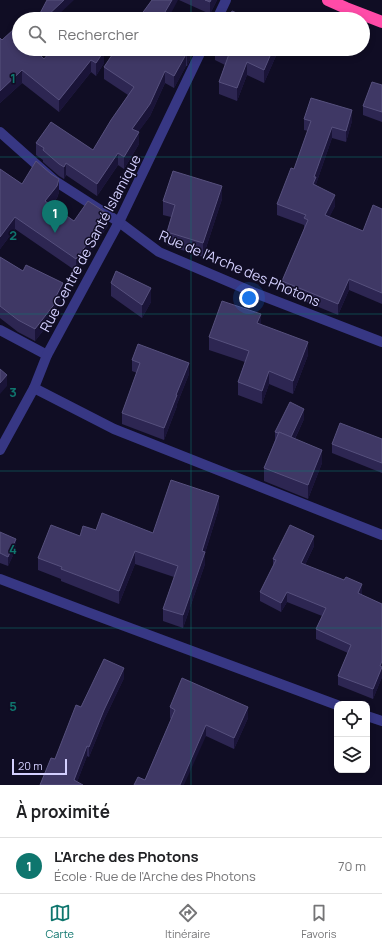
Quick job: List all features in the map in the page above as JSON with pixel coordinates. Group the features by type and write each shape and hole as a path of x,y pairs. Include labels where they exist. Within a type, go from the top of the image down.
{"highway":[{"path":"328,0 356,12"},
{"path":"370,17 382,22"}],"street":[{"path":"220,12 226,0"},
{"name":"Rue Centre de Santé Islamique","path":"0,450 34,388 47,355 119,222 199,56"},
{"name":"Rue de l'Arche des Photons","path":"0,132 55,181 119,222 159,252 255,293 382,342"},
{"path":"0,330 47,355"},
{"path":"34,388 114,429 382,535"},
{"path":"0,579 334,703"},
{"path":"370,717 382,721"}],"building":[{"path":"47,0 64,0 51,12 41,12"},
{"path":"152,0 172,0 165,12 143,12"},
{"path":"12,31 12,56 41,56 44,59 46,56 101,56 96,63 91,60 59,100 22,70 0,91 0,38 2,40"},
{"path":"111,56 185,56 174,76 165,71 150,104 132,129 139,132 124,157 118,153 97,184 66,163 64,167 59,164 43,150 44,148 36,143 51,122 93,150 111,120 134,87 104,67"},
{"path":"228,56 270,56 264,70 247,62 237,88 219,82"},
{"path":"372,82 382,85 382,112 363,106"},
{"path":"311,98 352,110 346,131 332,127 314,177 316,177 313,184 335,195 325,215 363,231 373,205 382,209 382,293 349,279 338,304 282,281 308,220 304,218 306,215 277,204 291,168 294,169 311,121 304,119"},
{"path":"36,161 59,179 57,186 45,201 74,221 88,201 108,214 76,259 15,217 0,237 0,169 22,184"},
{"path":"173,171 222,186 203,243 167,232 175,205 163,201"},
{"path":"0,257 23,271 26,265 63,283 54,300 56,302 35,329 18,320 0,306"},
{"path":"116,271 151,288 142,305 111,283"},
{"path":"222,301 261,314 257,323 308,342 293,381 269,371 262,391 238,382 249,351 209,337"},
{"path":"138,344 189,363 164,428 122,413 140,363 132,360"},
{"path":"0,369 7,375 0,383"},
{"path":"290,402 304,409 291,437 275,432"},
{"path":"340,423 382,439 382,463 332,444"},
{"path":"279,432 322,450 308,485 264,468"},
{"path":"171,480 219,496 202,551 205,552 183,615 163,609 178,566 135,551 119,591 61,569 62,567 38,558 51,525 80,536 83,526 96,530 102,513 153,533"},
{"path":"290,525 314,536 301,563 344,580 346,577 362,584 358,593 382,604 382,661 380,666 382,667 373,689 338,676 351,645 316,629 326,608 287,592 281,603 260,592 276,560 273,559"},
{"path":"0,532 16,539 8,557 0,553"},
{"path":"104,659 124,668 104,710 89,747 87,746 74,780 83,785 40,785 51,758 55,759 76,705 81,707"},
{"path":"182,678 248,707 234,738 206,725 180,785 134,785 138,777 145,780 175,710 170,707"}],"place":[{"name":"L'Arche des Photons","path":"55,233"}]}
